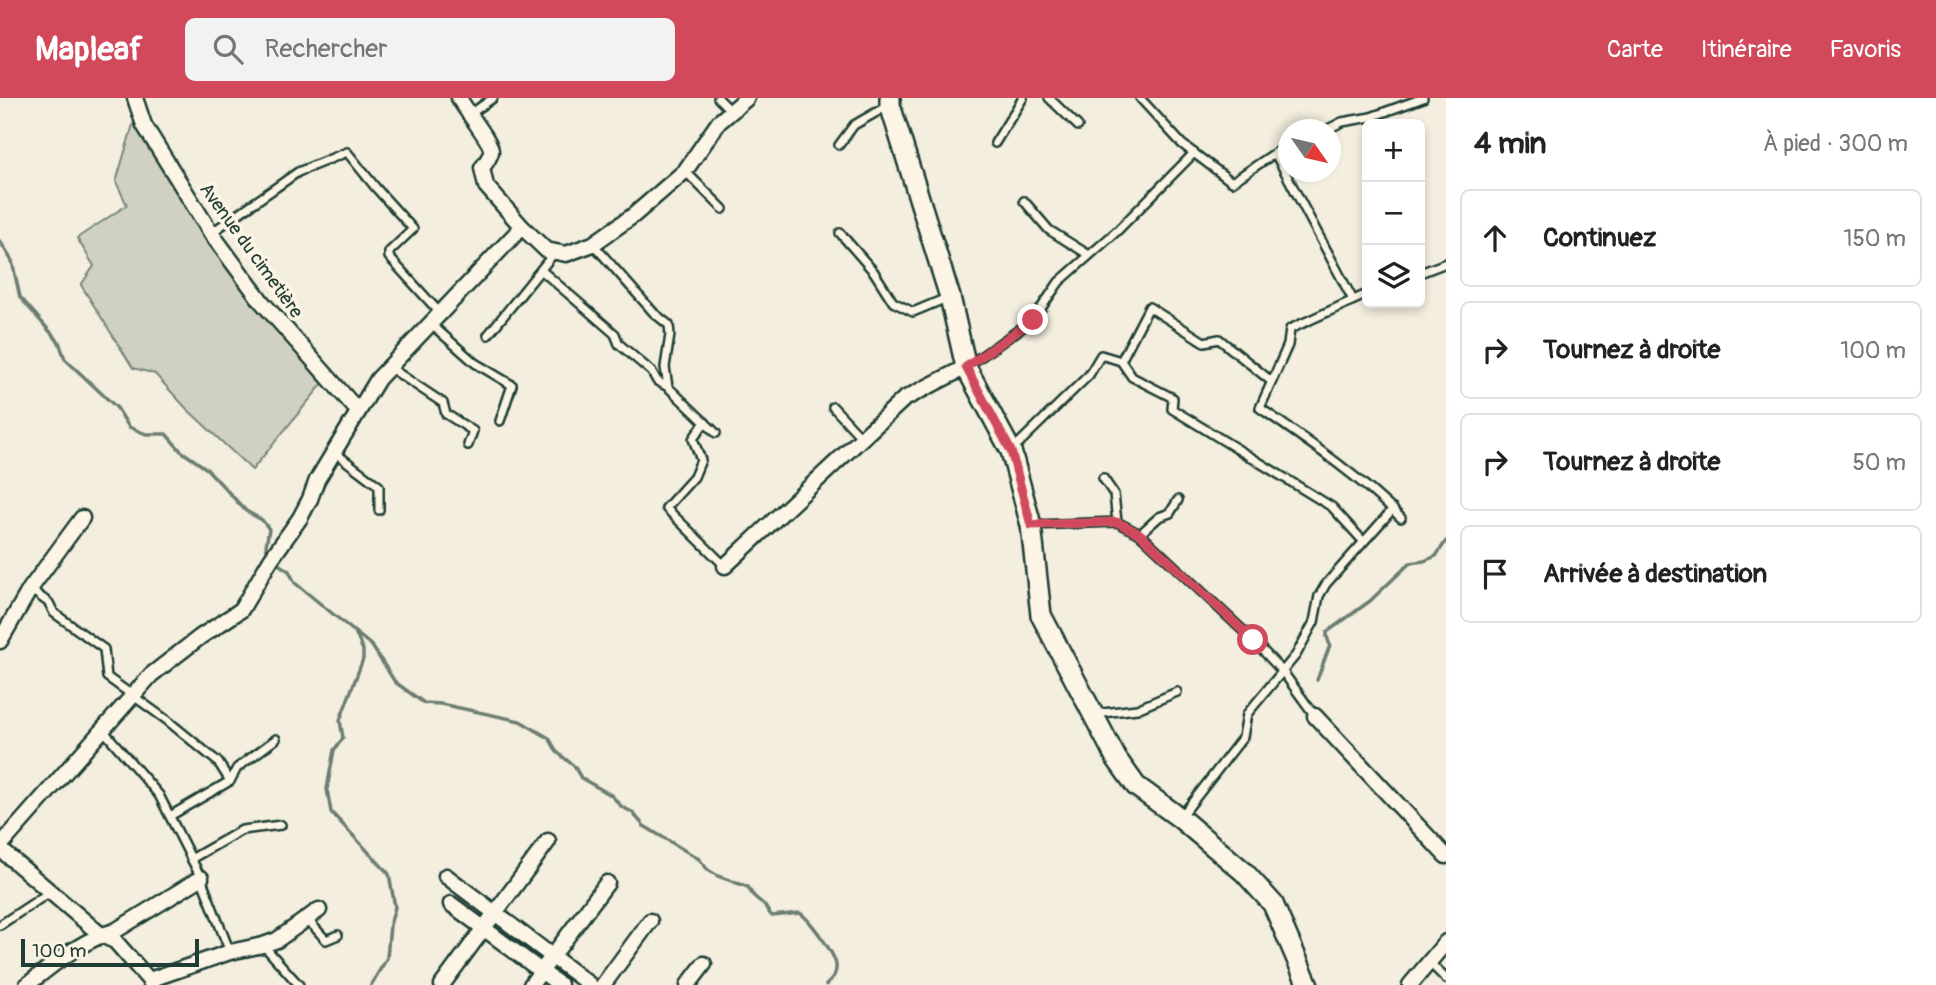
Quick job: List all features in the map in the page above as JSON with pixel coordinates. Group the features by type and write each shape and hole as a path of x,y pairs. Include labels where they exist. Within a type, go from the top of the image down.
{"street":[{"name":"Avenue du cimetière","path":"135,98 144,125 211,233 262,302 358,411"},
{"path":"459,98 468,115 489,142 491,152 482,168 486,186 522,227 547,250 566,254 593,244 634,215 685,171 719,122 747,98"},
{"path":"890,102 950,297 966,367 1011,451 1031,525 1041,615 1116,758 1136,786 1180,818 1244,872 1273,904 1308,985"},
{"path":"313,914 277,940 230,952 150,983 115,941 101,935 0,847 151,675 200,637 241,610 271,559 300,519 317,480 378,379 522,227"},
{"path":"725,566 904,399 966,367"},
{"path":"0,641 30,589 82,518"},
{"path":"1315,716 1446,856"},
{"path":"442,985 548,841"},
{"path":"446,876 590,985"},
{"path":"27,985 70,952 101,935 115,931 201,878"},
{"path":"531,985 607,883"},
{"path":"451,904 560,985"},
{"path":"603,985 650,920"},
{"path":"1410,985 1446,942"},
{"path":"688,985 704,964"}],"lane":[{"path":"468,115 493,98"},
{"path":"718,98 732,111"},
{"path":"995,143 1023,98"},
{"path":"1049,98 1079,126"},
{"path":"1140,98 1182,144 1232,182 1278,152"},
{"path":"1341,122 1371,117 1423,98"},
{"path":"839,145 853,125 890,102"},
{"path":"211,233 298,172 348,152 413,229 389,253 389,257 436,319 475,363 512,384 500,421"},
{"path":"966,367 1033,320 1059,282 1117,231 1194,153"},
{"path":"1275,153 1353,300"},
{"path":"685,171 723,209"},
{"path":"1024,201 1049,230 1089,256"},
{"path":"840,233 874,272 893,302 913,312 950,297"},
{"path":"593,244 654,313 669,325 665,367 668,387"},
{"path":"488,335 555,252"},
{"path":"1425,271 1446,263"},
{"path":"541,270 615,334 619,344 716,433"},
{"path":"1362,296 1290,329 1288,345 1259,408 1382,498 1401,517"},
{"path":"1121,361 1149,307 1204,342 1219,339 1271,380"},
{"path":"1011,451 1089,376 1101,355 1121,361 1132,377 1173,398 1172,409 1332,507 1363,541"},
{"path":"389,367 443,403 446,414 473,432 468,445"},
{"path":"833,407 862,438"},
{"path":"705,422 693,439 702,460 694,477 666,508 725,566"},
{"path":"333,452 379,486 379,510"},
{"path":"1103,478 1114,494 1117,522"},
{"path":"1140,534 1159,517 1170,513 1178,500"},
{"path":"1180,818 1243,737 1247,714 1296,655 1314,622 1319,596 1326,584 1393,509"},
{"path":"1031,525 1117,522 1140,534 1208,596 1283,672 1315,716"},
{"path":"30,589 49,603 54,613 104,649 107,677 169,721 218,762 230,781"},
{"path":"1093,714 1137,709 1177,692"},
{"path":"103,730 159,795 201,878 230,952"},
{"path":"170,816 230,781 237,768 276,739"},
{"path":"191,859 242,830 281,825"},
{"path":"0,925 50,892"},
{"path":"313,914 326,940 338,935"},
{"path":"263,945 299,985"},
{"path":"1428,961 1446,979"}],"shaded area":[{"path":"134,121 242,284 324,382 252,470 186,408 155,374 133,368 81,285 94,266 77,238 127,205 116,182"}],"waterway":[{"path":"0,241 12,261 20,297 59,342 65,359 117,408 129,427 146,434 166,434 181,451 207,469 246,511 262,520 269,529 266,546 268,553"},
{"path":"1317,680 1330,645 1327,632 1370,601 1410,563 1436,556 1446,541"},
{"path":"275,562 289,571 295,583 372,646 395,682 424,703 441,704 520,721 549,738 557,752 574,766 581,778 611,795 644,826 699,859 708,870 718,876 748,887 772,916 800,913 835,960 835,974 826,985"},
{"path":"356,634 363,650 363,659 340,720 343,738 334,750 327,789 331,812 389,874 395,907 390,925 387,958 371,985"}],"route":[{"path":"1033,320 966,367 1011,451 1031,525 1117,522 1140,534 1253,640"}]}
